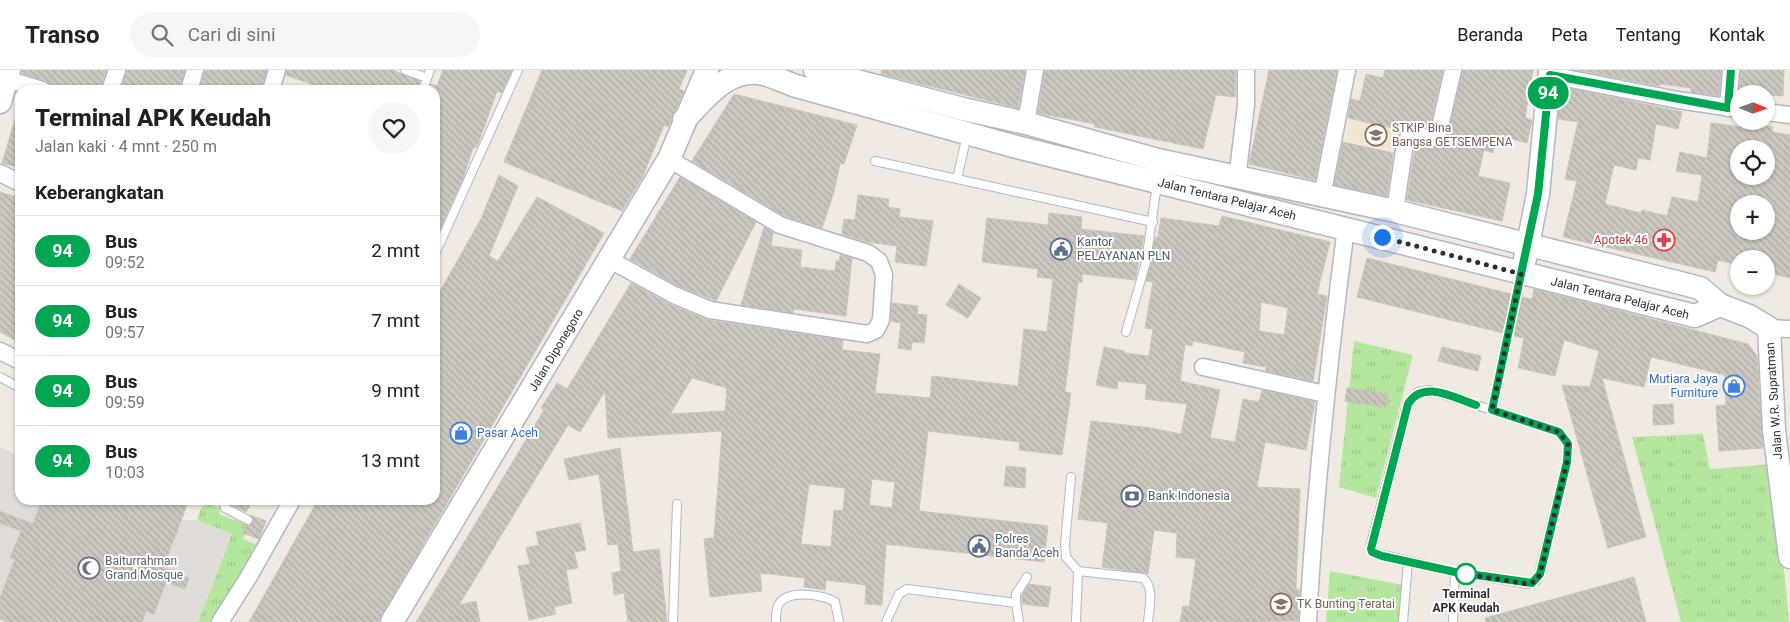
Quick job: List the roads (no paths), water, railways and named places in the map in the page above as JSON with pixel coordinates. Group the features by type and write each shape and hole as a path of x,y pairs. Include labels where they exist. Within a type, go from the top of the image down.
{"main road":[{"name":"Jalan Diponegoro","path":"392,622 669,159 684,120 707,70"},
{"name":"Jalan Tentara Pelajar Aceh","path":"684,120 722,81 743,72 760,74 796,86 967,133 1158,171 1238,179 1395,211 1700,288 1720,305 1695,316 1521,274 1346,228 1158,171 1026,123 963,109 847,73 816,70"},
{"path":"1521,274 1538,194 1550,72"},
{"path":"0,102 5,75"},
{"name":"Jalan W.R. Supratman","path":"1720,305 1779,329 1774,430 1790,557"}],"street":[{"path":"112,85 117,70"},
{"path":"190,85 195,70"},
{"path":"272,85 277,70"},
{"path":"1026,123 1035,70"},
{"path":"1238,179 1246,106 1246,70"},
{"path":"1322,196 1347,70"},
{"path":"1395,211 1405,143 1411,134 1431,138 1438,135 1453,70"},
{"path":"1731,70 1732,85"},
{"path":"1550,72 1730,107"},
{"path":"5,75 30,85"},
{"path":"1775,114 1790,116"},
{"path":"610,260 674,295 710,310 867,334 876,330 881,320 884,276 879,261 868,253 780,225 669,159"},
{"path":"0,173 15,180"},
{"path":"1308,622 1312,533 1325,394 1346,228"},
{"path":"0,350 15,358"},
{"path":"1203,367 1325,394"},
{"path":"220,622 248,578 288,505"}],"lane":[{"path":"405,70 427,78"},
{"path":"425,85 430,70"},
{"path":"440,242 518,70"},
{"path":"956,179 967,133"},
{"path":"875,161 1153,222"},
{"path":"1126,332 1146,262 1153,222 1158,171"},
{"path":"1492,410 1521,274"},
{"path":"0,378 15,386"},
{"path":"1429,390 1492,410 1559,432 1568,444 1567,462 1540,574 1536,581 1528,584 1455,572 1372,552 1371,544 1408,404 1418,392 1429,390"},
{"path":"1071,477 1065,544 1066,556 1078,571 1076,622"},
{"path":"673,622 677,504"},
{"path":"224,505 225,508 248,520"},
{"path":"1403,622 1408,562"},
{"path":"1078,571 1143,578 1148,582 1151,592 1148,622"},
{"path":"1453,622 1455,572"},
{"path":"1019,622 1016,594 1027,576"},
{"path":"886,622 901,591 907,589 1016,603"},
{"path":"776,622 778,606 784,598 794,595 829,598 836,602 839,622"}],"place":[{"name":"STKIP Bina Bangsa GETSEMPENA","path":"1376,135"},
{"name":"Apotek 46","path":"1664,240"},
{"name":"Kantor PELAYANAN PLN","path":"1061,249"},
{"name":"Mutiara Jaya Furniture","path":"1734,386"},
{"name":"Pasar Aceh","path":"461,433"},
{"name":"Bank Indonesia","path":"1132,496"},
{"name":"Polres Banda Aceh","path":"979,546"},
{"name":"Baiturrahman Grand Mosque","path":"89,568"},
{"name":"Terminal APK Keudah","path":"1466,574"},
{"name":"TK Bunting Teratai","path":"1281,604"}]}
